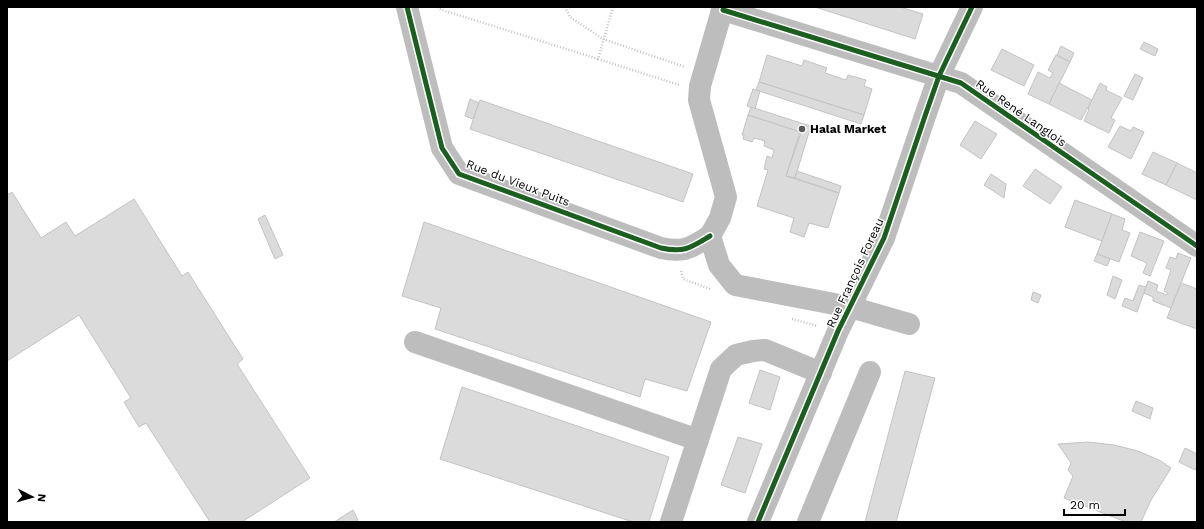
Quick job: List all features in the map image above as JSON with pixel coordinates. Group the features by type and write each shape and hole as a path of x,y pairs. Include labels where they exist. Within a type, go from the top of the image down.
{"street":[{"name":"Rue du Vieux Puits","path":"407,7 442,148 460,174 661,248 675,251 690,248 710,236"},
{"name":"Rue François Foreau","path":"758,522 850,307 884,238 940,76 972,7"},
{"path":"723,8 700,86 699,100 726,197 720,218 710,236 719,265 735,285 850,307 909,324"},
{"name":"Rue René Langlois","path":"723,8 961,83 1197,246"},
{"path":"415,342 698,440"},
{"path":"671,522 721,369 736,355 765,350 821,373"},
{"path":"808,522 870,372"}],"path":[{"path":"438,7 439,9 684,87 700,86 693,70 604,39 570,17 565,7"},
{"path":"598,59 613,7"}],"building":[{"path":"815,7 900,7 923,14 915,39"},
{"path":"1144,42 1158,49 1155,56 1140,49"},
{"path":"1061,46 1074,53 1070,62 1057,55"},
{"path":"1002,49 1034,65 1024,86 991,70"},
{"path":"767,55 802,66 804,60 827,68 825,73 846,80 848,75 866,80 864,86 872,89 864,115 759,82"},
{"path":"1056,55 1070,62 1049,104 1028,94 1038,72 1050,78 1053,73 1048,70"},
{"path":"1135,74 1143,78 1133,100 1124,96"},
{"path":"759,82 864,115 861,124 756,90"},
{"path":"1059,83 1092,100 1081,120 1049,104"},
{"path":"1100,83 1107,87 1106,90 1122,98 1111,118 1115,120 1109,133 1084,121 1089,109 1088,108"},
{"path":"753,89 760,91 755,109 747,106"},
{"path":"470,99 479,103 473,119 465,116"},
{"path":"480,100 693,174 683,202 470,129"},
{"path":"751,107 804,124 800,132 748,115"},
{"path":"748,115 800,132 786,176 839,193 828,228 809,223 804,237 790,232 794,218 757,206 768,170 764,169 767,156 772,158 774,150 764,146 765,141 754,138 752,142 743,139 744,135 742,135"},
{"path":"975,121 997,134 981,159 960,145"},
{"path":"804,124 811,126 795,178 786,176"},
{"path":"1120,126 1131,131 1133,127 1144,132 1131,159 1108,147"},
{"path":"1153,152 1177,163 1166,185 1142,174"},
{"path":"1177,163 1197,173 1197,200 1166,185"},
{"path":"1035,169 1062,187 1050,204 1023,186"},
{"path":"797,171 841,186 839,193 795,178"},
{"path":"991,174 1006,184 1004,198 984,185"},
{"path":"12,192 41,238 66,222 75,236 134,199 182,276 188,272 243,359 237,364 310,478 242,522 210,522 146,423 139,427 124,402 131,398 79,315 7,361 7,195"},
{"path":"1075,200 1112,214 1102,241 1065,227"},
{"path":"1112,214 1125,219 1122,230 1130,233 1119,262 1097,254"},
{"path":"265,215 283,255 275,259 258,219"},
{"path":"424,222 711,322 687,391 645,379 640,397 435,329 441,308 402,296"},
{"path":"1140,232 1164,241 1150,276 1143,273 1147,263 1131,256"},
{"path":"1178,253 1191,258 1171,308 1153,301 1153,297 1144,293 1148,281 1158,285 1156,291 1167,295 1168,293 1164,291 1171,270 1166,268 1170,257 1176,259"},
{"path":"1097,254 1110,259 1107,266 1094,261"},
{"path":"1113,276 1122,280 1115,299 1107,295"},
{"path":"1181,283 1197,289 1197,329 1167,318"},
{"path":"1139,285 1146,287 1137,312 1122,306 1125,298 1133,301"},
{"path":"1033,292 1041,295 1038,303 1031,300"},
{"path":"760,370 780,377 770,410 749,403"},
{"path":"905,371 935,378 896,522 865,522"},
{"path":"462,387 669,457 649,522 633,522 440,459"},
{"path":"1136,401 1153,408 1150,419 1132,411"},
{"path":"738,437 762,444 745,493 721,485"},
{"path":"1088,442 1114,445 1138,451 1161,461 1171,468 1151,500 1141,522 1126,522 1064,498 1073,476 1068,470 1071,463 1058,444"},
{"path":"1185,448 1197,454 1197,465 1195,470 1179,462"},
{"path":"353,510 358,520 355,522 334,522"}],"cycle path":[{"path":"407,7 442,148 459,174 661,248 681,250 697,244 710,236"},
{"path":"758,522 838,331 884,238 939,76 972,7"},
{"path":"723,10 961,83 1197,246"}],"place":[{"name":"Halal Market","path":"802,129"}]}
